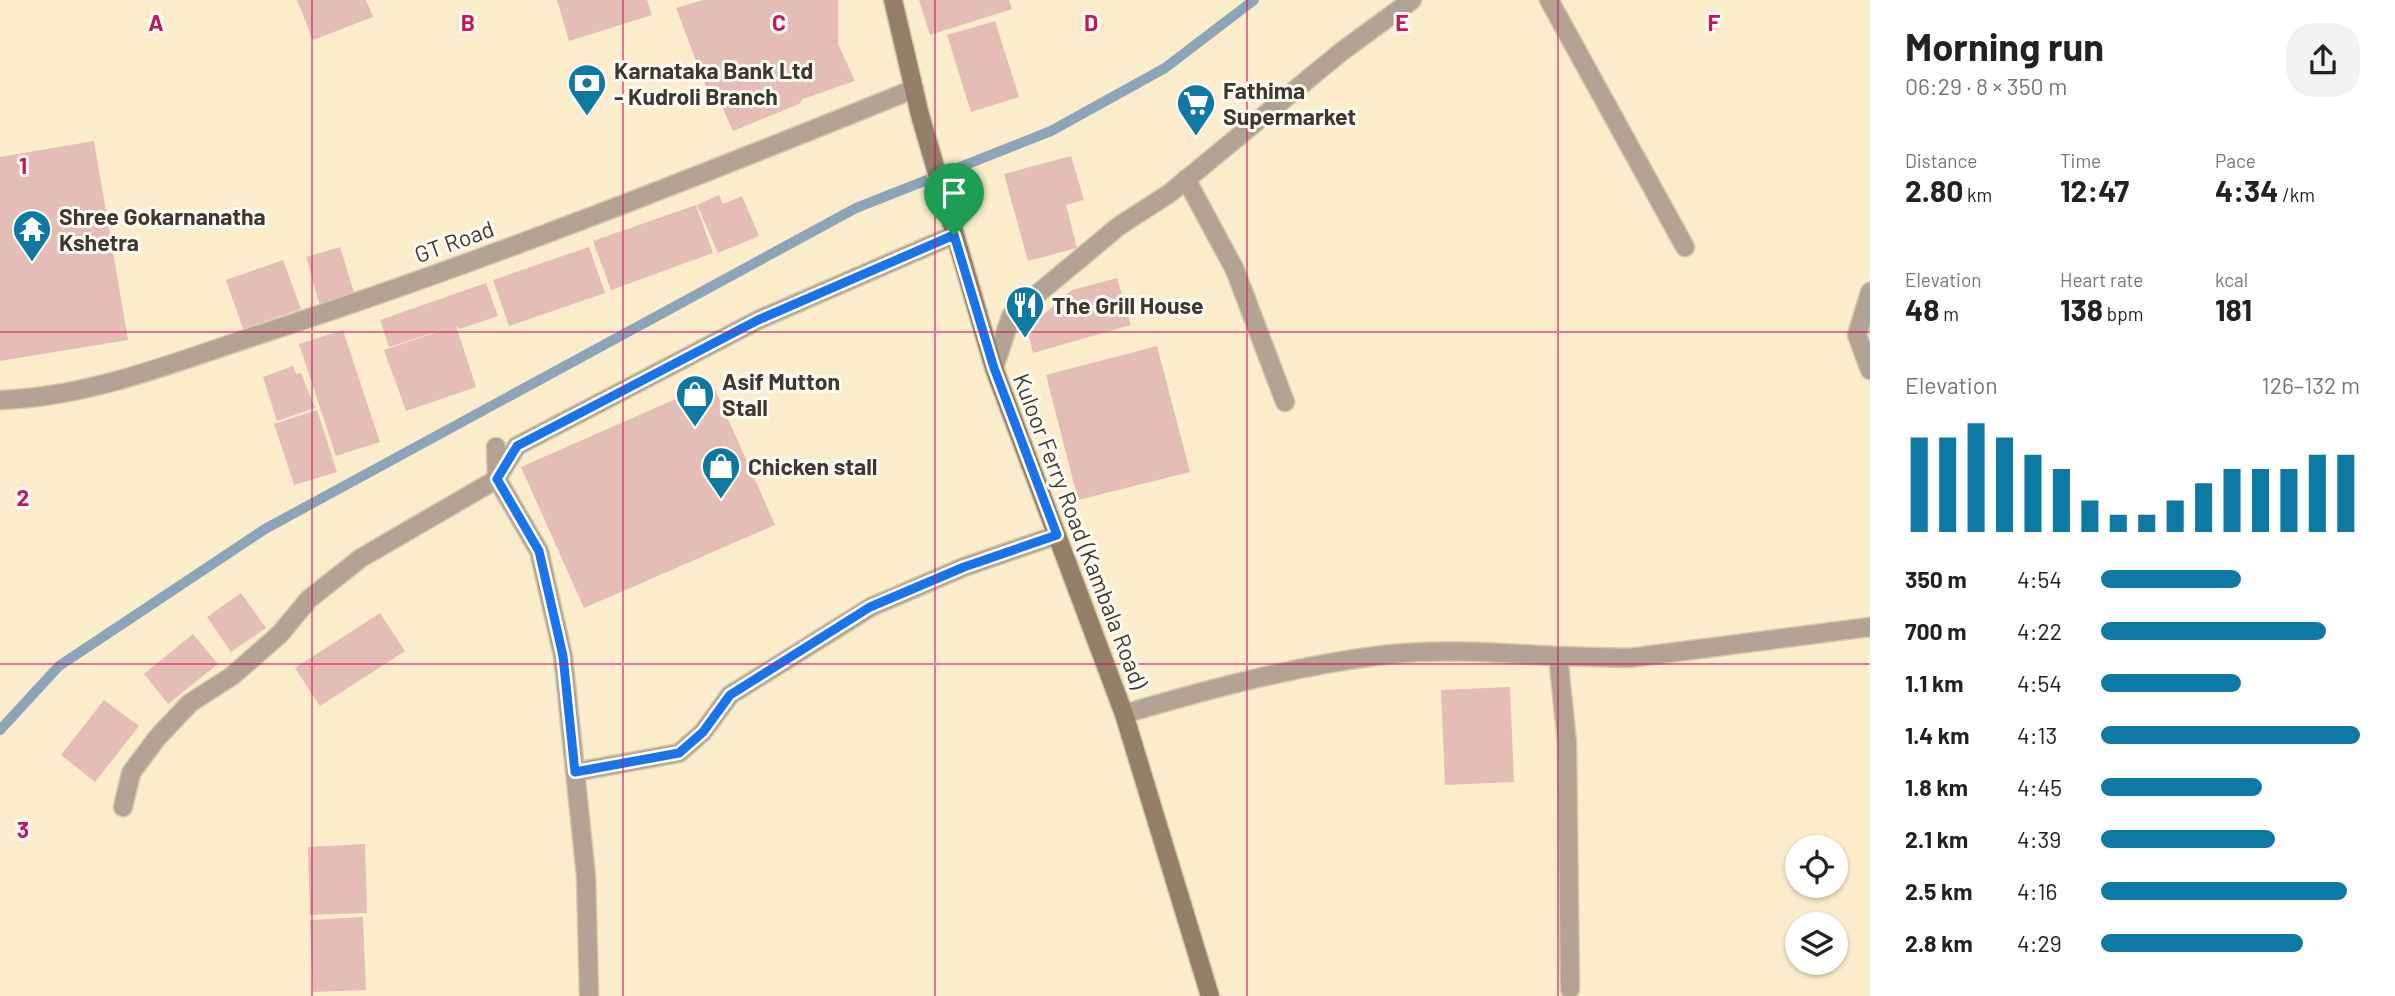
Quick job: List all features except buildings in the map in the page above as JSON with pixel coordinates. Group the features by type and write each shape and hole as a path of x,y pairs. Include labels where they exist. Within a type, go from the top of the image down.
{"main road":[{"name":"Kuloor Ferry Road (Kambala Road)","path":"893,0 920,115 994,368 1124,714 1210,996"}],"street":[{"path":"994,368 1011,316 1119,226 1186,178 1341,52 1412,0"},
{"path":"1549,0 1685,247"},
{"name":"GT Road","path":"0,400 41,398 134,375 371,298 683,182 914,89"},
{"path":"1186,178 1235,270 1284,402"},
{"path":"123,807 131,773 157,738 190,703 232,676 280,634 309,599 351,565 497,479 517,446 758,320 954,235"},
{"path":"1870,292 1857,335 1870,370"},
{"path":"496,447 497,479 539,551 563,656 586,876 589,996"},
{"path":"575,772 679,753 703,732 730,695 870,607 964,567 1057,535"},
{"path":"1124,714 1233,682 1383,655 1453,651 1629,658 1870,627"},
{"path":"1558,656 1567,741 1570,989"}],"waterway":[{"path":"0,730 59,666 265,529 856,208 1051,131 1165,68 1254,0"}],"place":[{"name":"Karnataka Bank Ltd - Kudroli Branch","path":"587,117"},
{"name":"Fathima Supermarket","path":"1196,137"},
{"name":"Shree Gokarnanatha Kshetra","path":"32,263"},
{"name":"The Grill House","path":"1025,339"},
{"name":"Asif Mutton Stall","path":"695,428"},
{"name":"Chicken stall","path":"721,500"}],"route":[{"path":"954,235 994,368 1057,535 964,567 870,607 788,656 730,695 703,732 679,753 575,772 563,656 539,551 497,479 517,446 758,320 954,235"}]}
